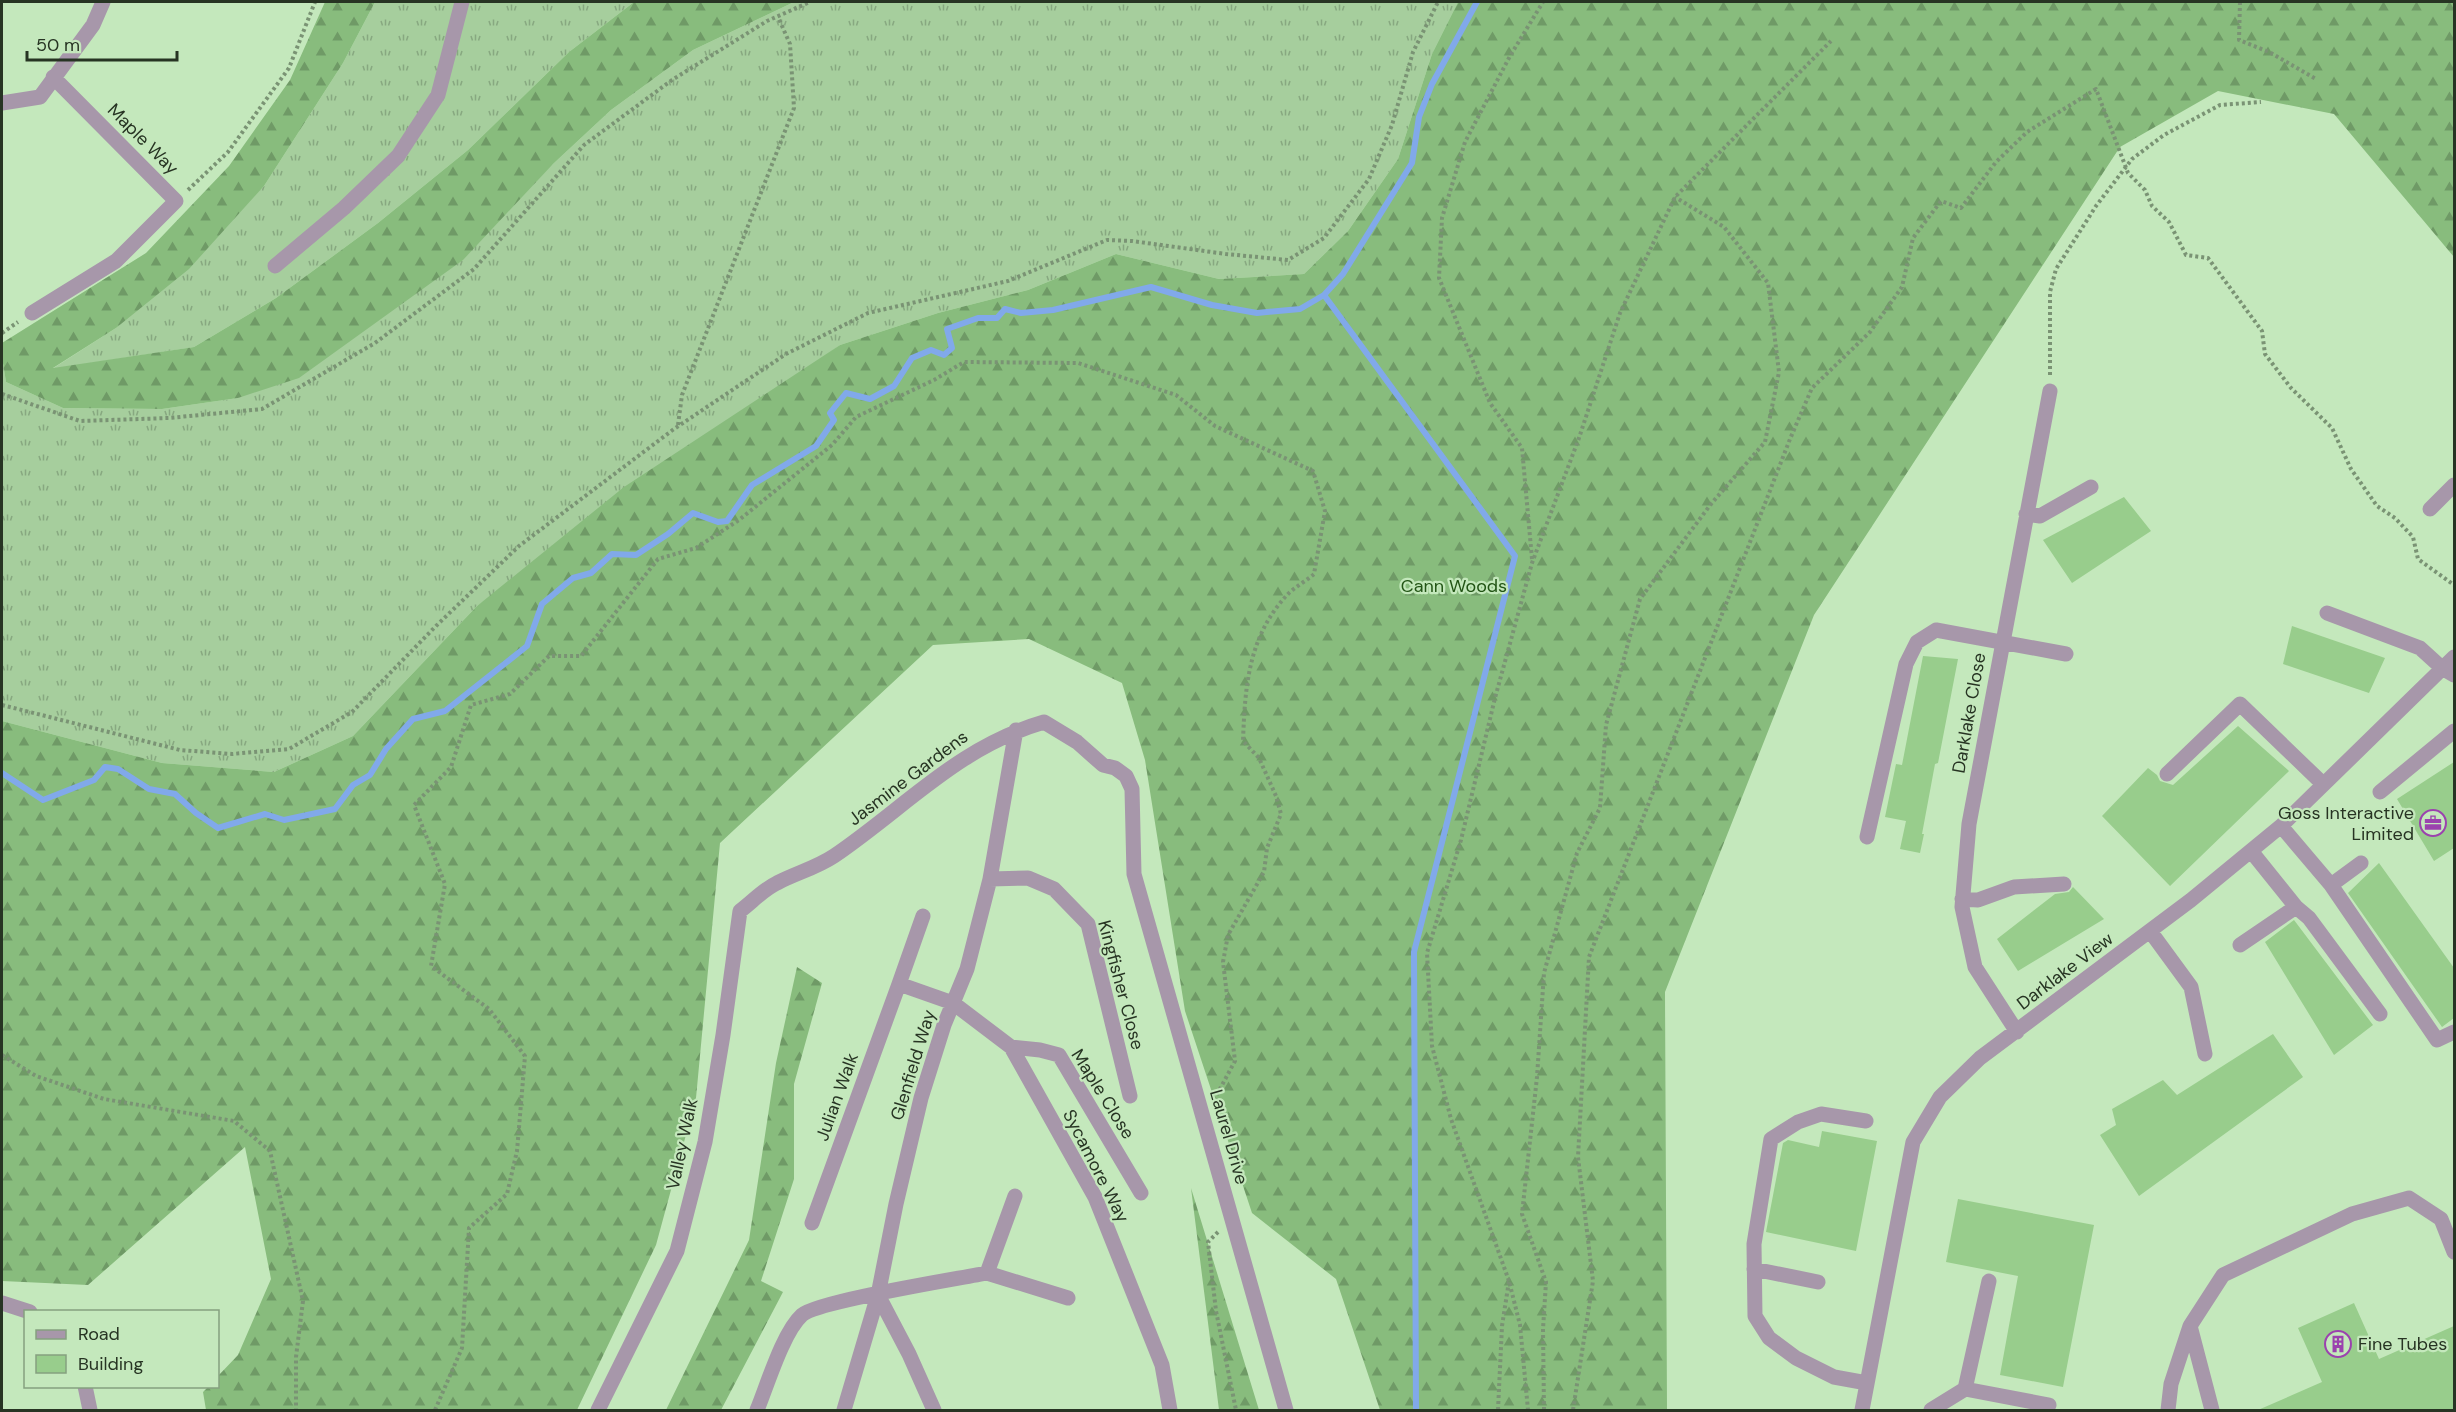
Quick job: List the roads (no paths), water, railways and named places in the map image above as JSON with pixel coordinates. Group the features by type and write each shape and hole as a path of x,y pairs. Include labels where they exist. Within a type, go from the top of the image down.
{"street":[{"path":"2,103 40,97 93,25 103,2"},
{"path":"275,266 344,208 398,156 438,95 462,2"},
{"name":"Maple Way","path":"32,313 116,261 177,201 53,77"},
{"name":"Darklake Close","path":"2017,1032 1975,967 1962,899 1969,824 2050,391"},
{"path":"2430,509 2454,485"},
{"path":"2026,514 2040,516 2091,487"},
{"path":"2327,613 2420,648 2448,671"},
{"path":"1867,837 1906,664 1917,642 1936,630 2002,640 2066,654"},
{"name":"Darklake View","path":"1862,1410 1913,1142 1940,1097 1980,1058 2150,931 2281,826 2323,784 2448,671 2454,657"},
{"path":"2167,774 2240,704 2323,784"},
{"name":"Jasmine Gardens","path":"775,884 818,867 869,832 930,781 988,743 1016,730 1044,722 1077,742 1102,765 1115,768 1126,776"},
{"name":"Glenfield Way","path":"844,1410 878,1294 921,1098 944,1025 967,969 990,879 1016,730"},
{"path":"2380,792 2454,730"},
{"name":"Laurel Drive","path":"1126,776 1132,789 1134,874 1286,1410"},
{"path":"2281,826 2331,885 2437,1040 2454,1032"},
{"path":"2251,851 2296,906 2309,918 2380,1014"},
{"path":"2331,885 2361,864"},
{"name":"Kingfisher Close","path":"990,879 1028,878 1054,889 1088,924 1130,1096"},
{"name":"Valley Walk","path":"598,1410 677,1251 705,1142 740,911 775,884"},
{"path":"1962,899 1978,900 2014,887 2064,884"},
{"path":"2240,945 2296,906"},
{"name":"Julian Walk","path":"812,1223 923,916"},
{"path":"2150,931 2191,987 2205,1054"},
{"path":"899,984 953,1003"},
{"name":"Sycamore Way","path":"953,1003 1011,1047 1095,1197 1162,1365 1170,1410"},
{"name":"Maple Close","path":"1011,1047 1059,1055 1141,1193"},
{"path":"1866,1121 1821,1114 1798,1122 1771,1139 1754,1244 1754,1269 1755,1316 1769,1338 1796,1358 1834,1377 1867,1383"},
{"path":"987,1273 1015,1196"},
{"path":"2168,1410 2171,1384 2190,1326 2223,1275 2352,1214 2409,1198 2441,1219 2454,1252"},
{"path":"1754,1269 1818,1282"},
{"path":"757,1410 788,1334 803,1314 842,1302 987,1273 1068,1298"},
{"path":"1965,1389 1989,1281"},
{"path":"878,1294 909,1354 934,1410"},
{"path":"2,1303 26,1310"},
{"path":"2190,1326 2212,1410"},
{"path":"85,1388 90,1410"},
{"path":"1931,1410 1965,1389 2049,1406"}],"waterway":[{"path":"2,773 43,800 94,780 105,767 118,769 149,789 175,794 196,813 218,828 265,814 284,820 335,809 353,785 370,775 386,749 413,719 445,711 527,646 542,604 573,578 591,573 612,554 636,555 668,534 693,513 718,522 727,521 752,485 816,446 834,420 830,413 846,393 870,399 894,386 912,358 931,350 944,355 952,348 947,329 978,318 997,318 1005,309 1021,313 1053,310 1151,287 1212,305 1257,313 1300,309 1324,295 1343,274 1412,163 1419,117 1432,84 1477,2"},
{"path":"1324,295 1515,556 1414,952 1416,1410"}],"place":[{"name":"Goss Interactive Limited","path":"2433,823"},
{"name":"Fine Tubes","path":"2338,1344"}],"park label":[{"name":"Cann Woods","path":"1454,586"}]}
